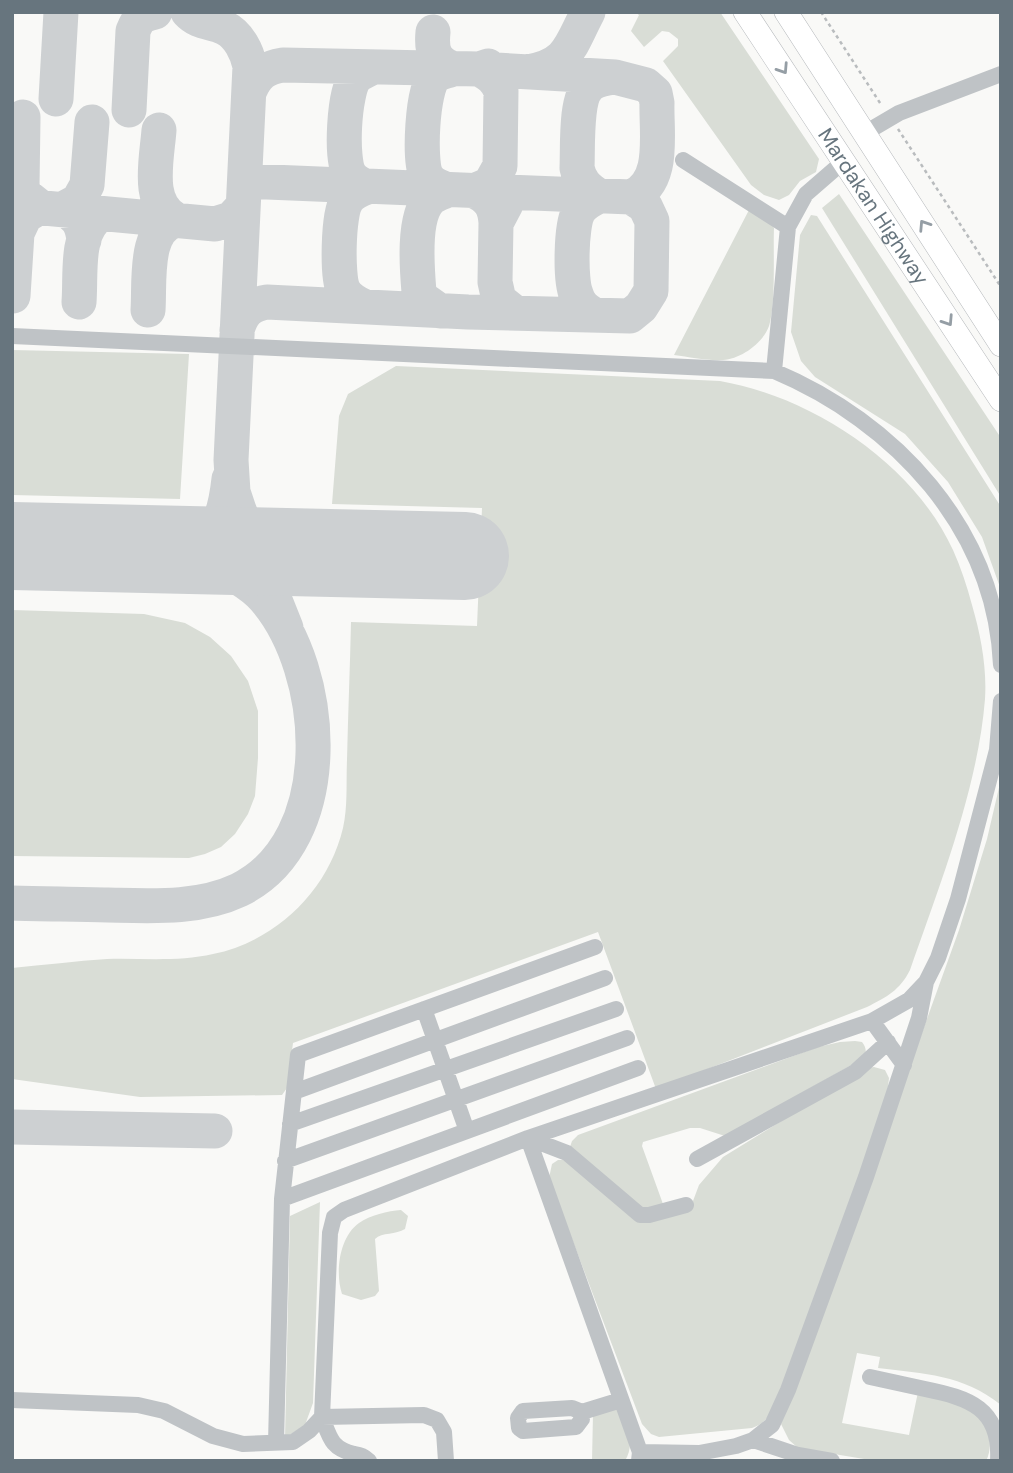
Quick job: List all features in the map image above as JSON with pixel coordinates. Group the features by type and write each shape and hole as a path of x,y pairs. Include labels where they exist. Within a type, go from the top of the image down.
{"highway":[{"name":"Mardakan Highway","path":"745,12 1001,400"},
{"name":"Mardakan Highway","path":"786,12 1001,345"}],"street":[{"path":"865,133 922,104 1001,74"},
{"path":"683,160 788,227"},
{"path":"774,372 788,227 806,194 844,162"},
{"path":"978,310 1001,338"},
{"path":"12,336 774,372 797,381 864,421 905,455 926,480 959,525 988,584 1000,642 1001,665"},
{"path":"528,1138 640,1457 699,1453 736,1446 753,1440 772,1425 788,1390 866,1177 919,1018 926,982 938,958 958,899 997,750 1001,701"},
{"path":"276,1443 282,1199 298,1055 595,947"},
{"path":"294,1092 605,978"},
{"path":"367,1459 339,1450 330,1439 322,1417 330,1233 334,1217 344,1210 528,1138 872,1021 909,1000 926,982"},
{"path":"424,1009 467,1131"},
{"path":"290,1125 616,1009"},
{"path":"872,1021 904,1065"},
{"path":"285,1161 627,1038"},
{"path":"697,1159 855,1072 888,1042"},
{"path":"282,1199 638,1068"},
{"path":"528,1138 567,1153 640,1214 649,1215 687,1205"},
{"path":"870,1377 960,1396 976,1405 989,1418 996,1433 998,1461"},
{"path":"12,1400 138,1405 163,1410 213,1436 243,1444 293,1442 309,1431 322,1417 424,1415 438,1420 444,1432 446,1461"},
{"path":"582,1412 582,1419 576,1427 523,1431 519,1428 518,1422 523,1411 572,1408 582,1412 621,1400"},
{"path":"549,1409 551,1429"},
{"path":"753,1440 798,1455 831,1461"}],"path":[{"path":"821,12 1001,287"}],"shaded area":[{"path":"635,12 720,12 819,159 816,172 800,181 789,195 779,200 764,195 751,185 663,61 678,46 678,39 669,32 662,31 644,47 631,31 639,15"},
{"path":"839,194 1001,438 1001,497 822,208"},
{"path":"750,208 774,228 773,305 766,332 750,349 730,359 711,360 674,355"},
{"path":"811,215 817,216 1001,507 1001,590 982,537 948,482 905,434 815,377 801,361 791,332 800,235"},
{"path":"12,350 189,354 180,499 12,495"},
{"path":"396,366 720,381 755,389 790,402 856,439 913,489 935,518 961,570 981,640 985,699 981,733 966,802 910,970 892,992 867,1007 656,1089 598,932 293,1043 287,1088 282,1095 140,1097 12,1079 12,968 107,959 174,959 213,954 258,938 296,910 312,892 336,851 345,820 351,622 477,626 482,508 332,504 339,416 348,394"},
{"path":"12,610 144,614 185,623 210,637 231,656 248,681 258,711 255,796 248,814 235,834 221,847 189,858 12,856"},
{"path":"1001,779 1001,1405 957,1381 878,1368 880,1357 857,1353 842,1423 909,1435 918,1392 961,1403 977,1412 988,1432 989,1454 986,1461 876,1461 798,1448 789,1440 781,1424 959,930 987,839"},
{"path":"862,1042 866,1052 864,1058 725,1136 700,1128 690,1128 643,1142 642,1146 663,1204 648,1211 640,1209 570,1147 578,1135 818,1047"},
{"path":"867,1068 885,1070 889,1078 886,1104 772,1411 763,1422 752,1428 659,1437 651,1434 642,1424 549,1178 552,1164 558,1160 566,1160 633,1218 690,1209 699,1185 723,1157"},
{"path":"320,1202 313,1403 305,1425 285,1438 290,1216"},
{"path":"401,1210 408,1216 405,1229 375,1239 379,1291 375,1296 361,1300 342,1294 340,1256 352,1229 363,1220 385,1212"},
{"path":"619,1408 630,1441 625,1461 592,1461 593,1414"}],"taxiway":[{"path":"56,99 61,12"},
{"path":"129,110 133,31 141,18 155,12"},
{"path":"188,12 197,19 230,31 242,44 250,66 231,460 233,492 286,628"},
{"path":"528,72 542,69 560,59 572,44 588,12"},
{"path":"433,32 433,45 438,59 454,69 436,75 430,84 424,110 424,167 426,175 435,185 448,190"},
{"path":"245,181 631,197 650,181 658,143 655,93 646,85 615,77 479,69 283,65 262,73 250,90"},
{"path":"488,66 479,69 492,78 501,91 500,166 490,184 474,191 491,204 496,223"},
{"path":"367,187 350,175 344,141 351,86 357,76 374,67"},
{"path":"593,314 579,301 574,287 572,266 578,213 582,207 599,196 585,184 578,173 578,124 581,101 589,86 598,80 615,77"},
{"path":"13,296 17,233 25,216 40,207 25,195 22,187 23,117"},
{"path":"84,240 78,222 63,209 78,201 87,185 92,122"},
{"path":"148,310 153,244 158,233 177,220 160,204 157,193 155,167 159,130"},
{"path":"363,306 349,297 343,289 339,246 341,219 346,202 352,195 367,187"},
{"path":"440,311 423,299 419,292 417,244 424,208 431,198 448,190"},
{"path":"237,330 247,311 255,305 267,302 468,312 630,316 641,307 651,291 652,221 645,206 631,197"},
{"path":"506,204 496,223 495,282 499,300 514,312"},
{"path":"12,205 215,224 231,219 243,206"},
{"path":"79,302 84,237 94,220"},
{"path":"188,550 207,536 219,521 229,479"},
{"path":"12,903 158,906 208,900 239,890 271,866 294,834 308,795 313,753 311,710 301,668 285,629 264,598 238,577 188,550"},
{"path":"12,1127 215,1131"}],"runway":[{"path":"12,546 465,556"}]}
